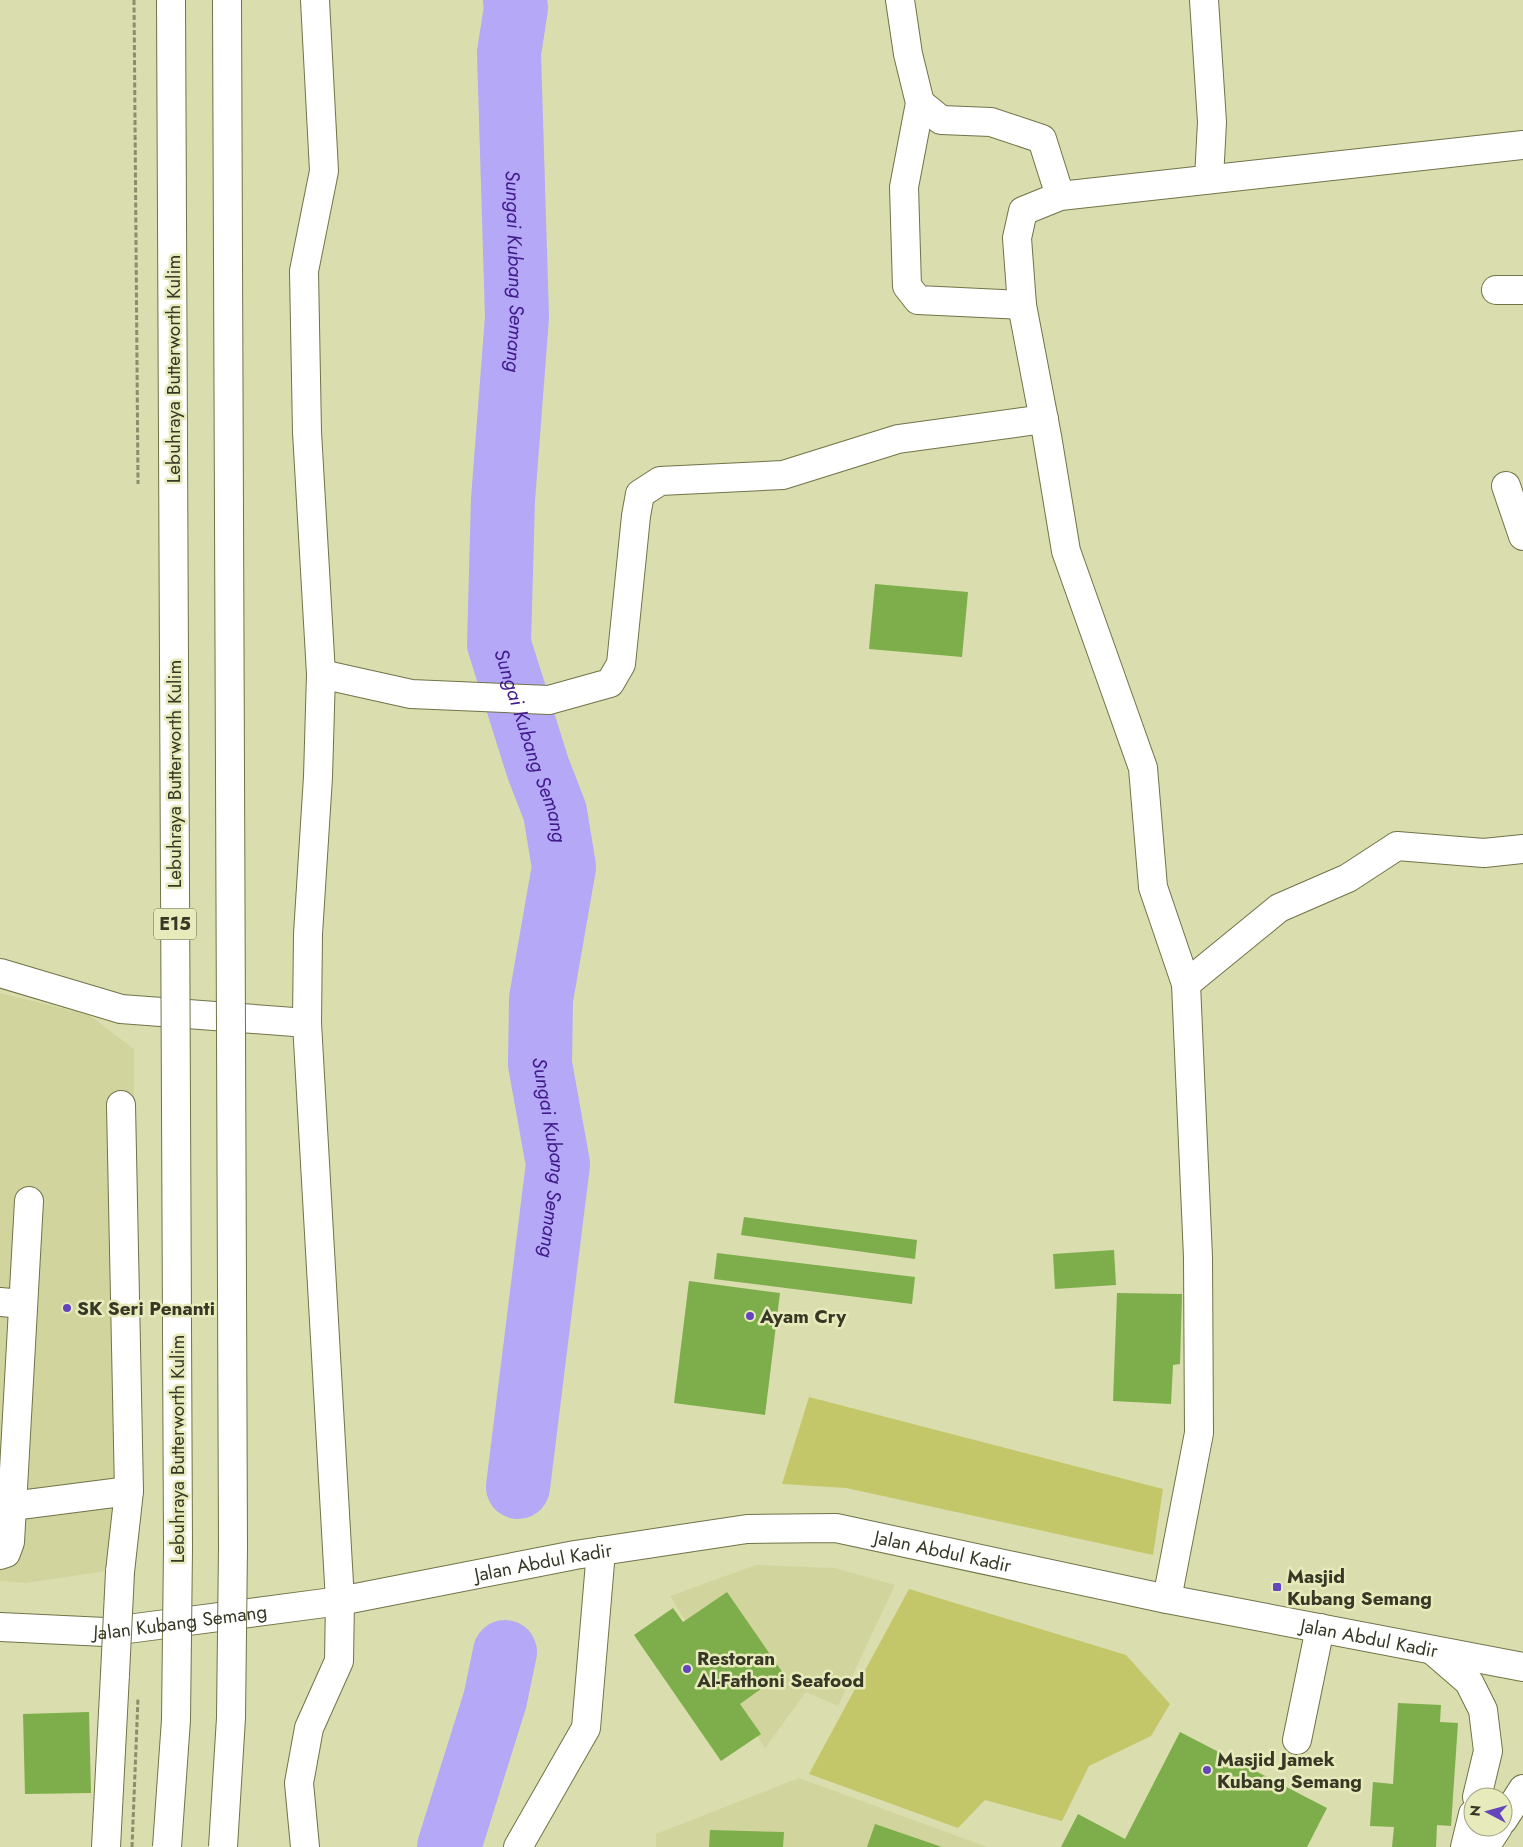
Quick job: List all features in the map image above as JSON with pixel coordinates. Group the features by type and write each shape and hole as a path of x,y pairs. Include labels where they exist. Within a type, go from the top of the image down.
{"main road":[{"name":"Lebuhraya Butterworth Kulim","path":"167,1847 176,1720 178,1548 171,0"},
{"path":"222,1847 231,1718 234,1546 226,0"},
{"path":"305,1847 299,1783 309,1728 339,1661 350,1599 307,1023 308,934 318,776 321,674 307,432 304,271 324,171 315,0"},
{"path":"900,0 908,54 920,103 904,187 907,286 918,300 1022,305"},
{"path":"1204,0 1212,122 1209,179"},
{"path":"920,103 941,120 991,122 1042,139 1060,196"},
{"path":"1167,1599 1199,1432 1198,1257 1186,984 1153,887 1143,768 1066,551 1022,305 1017,238 1023,211 1060,196 1523,145"},
{"path":"1496,290 1523,290"},
{"path":"321,674 412,694 549,700 610,683 621,664 636,516 640,494 660,481 783,475 898,439 1044,420"},
{"path":"1506,486 1523,536"},
{"path":"1186,984 1279,908 1348,878 1397,846 1484,853 1523,849"},
{"path":"0,973 121,1009 307,1023"},
{"path":"106,1847 120,1572 128,1491 121,1106"},
{"path":"0,1555 6,1553 10,1542 12,1506 12,1303 29,1202"},
{"path":"12,1506 128,1491"},
{"name":"Jalan Abdul Kadir","path":"350,1599 588,1553 747,1528 836,1528 1167,1599 1523,1667"},
{"path":"518,1847 586,1728 588,1553"},
{"name":"Jalan Kubang Semang","path":"0,1627 105,1632 350,1599"},
{"path":"1297,1740 1320,1628"},
{"path":"1431,1649 1470,1682 1483,1710 1488,1751 1479,1787"},
{"path":"1513,1804 1523,1789"}],"shaded area":[{"name":"SK Seri Penanti","path":"0,993 89,1015 134,1049 133,1567 26,1583 0,1581"},
{"path":"756,1565 835,1568 895,1585 838,1706 806,1692 765,1748 670,1596"},
{"path":"799,1778 987,1847 656,1847 656,1834"}],"green space":[{"path":"809,1397 1163,1489 1153,1555 846,1488 782,1484"},
{"path":"909,1589 1126,1655 1170,1704 1151,1736 1089,1766 1062,1821 985,1800 958,1828 809,1774"}],"building":[{"path":"875,584 968,592 962,657 869,649"},
{"path":"744,1217 917,1240 915,1259 741,1235"},
{"path":"1114,1250 1116,1285 1055,1289 1053,1254"},
{"path":"717,1253 915,1277 912,1304 714,1279"},
{"path":"689,1281 780,1293 765,1415 674,1403"},
{"path":"1117,1293 1182,1294 1180,1364 1173,1365 1171,1404 1113,1401"},
{"path":"727,1592 783,1673 740,1704 761,1734 721,1761 634,1635 673,1608 683,1622"},
{"path":"1398,1703 1441,1705 1440,1722 1458,1723 1451,1826 1437,1825 1436,1847 1392,1847 1394,1827 1370,1826 1373,1782 1393,1784"},
{"path":"89,1712 91,1793 25,1794 23,1714"},
{"name":"Masjid Jamek Kubang Semang","path":"1180,1732 1327,1808 1307,1847 1061,1847 1078,1814 1125,1839"},
{"path":"875,1824 942,1847 867,1847"},
{"path":"710,1830 784,1832 783,1847 709,1847"}],"waterway":[{"name":"Sungai Kubang Semang","path":"515,0 516,8 509,53 517,317 503,500 499,644 538,768 555,812 564,867 541,999 540,1064 558,1164 518,1487"},
{"name":"Sungai Kubang Semang","path":"449,1847 495,1700 505,1652"}],"place":[{"name":"SK Seri Penanti","path":"67,1308"},
{"name":"Ayam Cry","path":"750,1316"},
{"name":"Masjid Kubang Semang","path":"1277,1587"},
{"name":"Restoran Al-Fathoni Seafood","path":"687,1669"},
{"name":"Masjid Jamek Kubang Semang","path":"1207,1770"}]}
